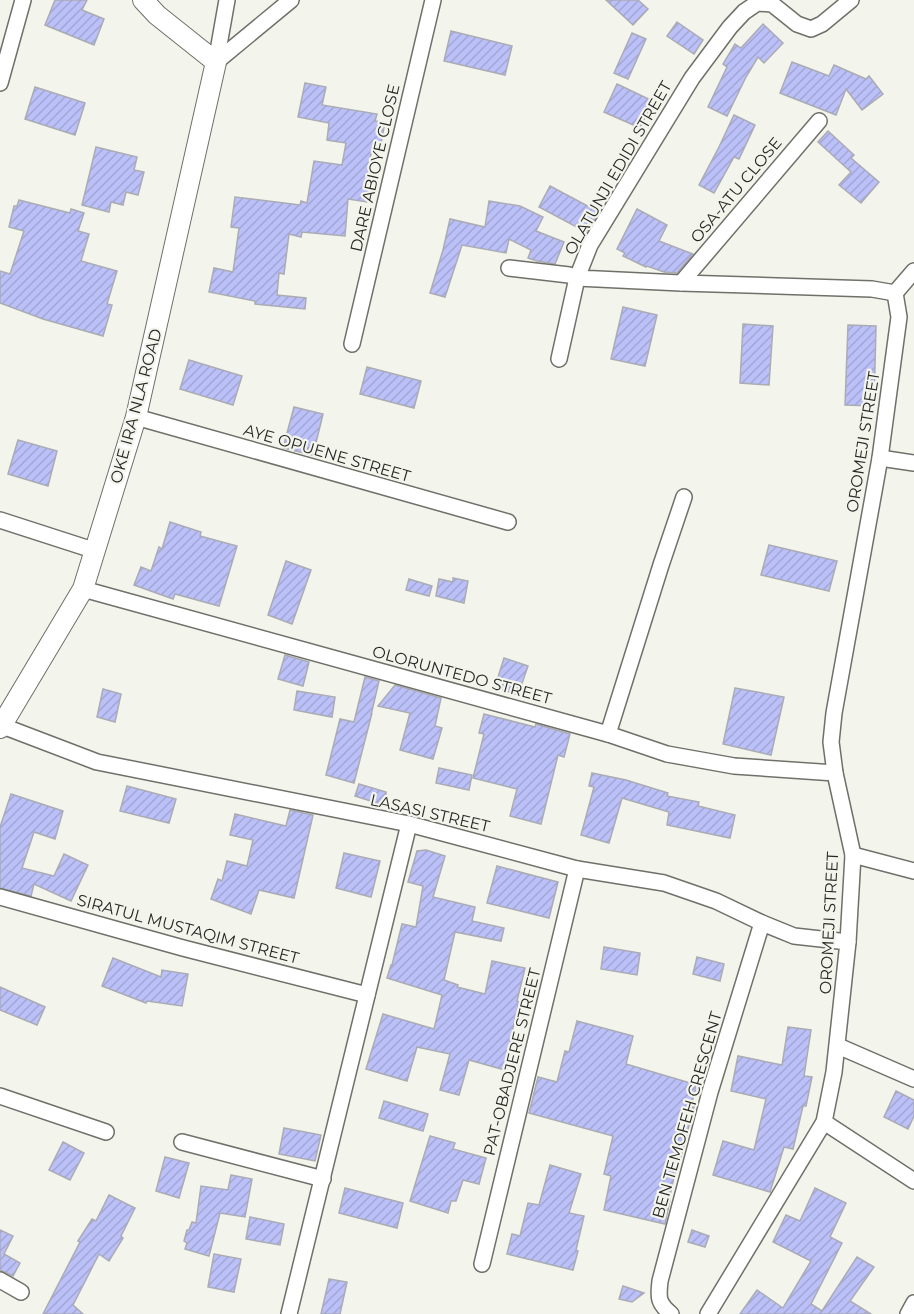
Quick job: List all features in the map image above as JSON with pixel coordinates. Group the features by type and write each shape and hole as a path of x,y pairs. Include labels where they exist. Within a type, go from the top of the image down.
{"street":[{"path":"0,83 23,0"},
{"path":"143,0 157,15 216,62"},
{"path":"216,62 227,0"},
{"path":"216,62 291,0"},
{"name":"DARE ABIOYE CLOSE","path":"352,344 433,0"},
{"name":"OLATUNJI EDIDI STREET","path":"851,0 822,24 811,29 796,24 771,4 757,3 744,12 692,78 590,245 577,278 872,289 895,293"},
{"name":"OKE IRA NLA ROAD","path":"0,726 83,590 96,551 136,417 216,62"},
{"name":"OSA-ATU CLOSE","path":"681,283 819,121"},
{"path":"509,268 577,278 560,359"},
{"path":"895,293 914,271"},
{"name":"OROMEJI STREET","path":"708,1314 824,1122 834,1072 848,942 853,855 835,773 831,742 834,713 880,458 899,317 895,293"},
{"name":"AYE OPUENE STREET","path":"136,417 508,522"},
{"path":"880,458 914,463"},
{"path":"608,734 684,497"},
{"path":"0,520 96,551"},
{"name":"OLORUNTEDO STREET","path":"83,590 608,734 668,754 734,766 835,773"},
{"name":"LASASI STREET","path":"0,726 96,762 409,824 577,869 664,883 716,901 794,936 848,942"},
{"path":"289,1314 409,824"},
{"path":"853,855 914,871"},
{"name":"PAT-OBADJERE STREET","path":"482,1264 577,869"},
{"name":"SIRATUL MUSTAQIM STREET","path":"0,897 183,948 367,995"},
{"name":"BEN TEMOFEH CRESCENT","path":"671,1314 663,1307 658,1296 660,1281 710,1092 762,923"},
{"path":"838,1046 914,1078"},
{"path":"0,1096 106,1132"},
{"path":"824,1122 914,1181"},
{"path":"182,1142 323,1179"},
{"path":"0,1280 21,1292"},
{"path":"908,1314 914,1303"}],"building":[{"path":"55,0 87,0 82,10 104,19 94,45 45,25"},
{"path":"606,0 638,0 648,9 633,25"},
{"path":"677,22 703,40 694,54 667,36"},
{"path":"763,24 783,43 764,63 758,57 727,116 708,107 727,67 723,64 735,44 741,48"},
{"path":"451,31 512,46 505,75 444,61"},
{"path":"632,33 646,39 628,79 614,73"},
{"path":"792,62 829,76 834,65 866,79 869,76 883,94 862,110 846,89 836,115 780,93"},
{"path":"305,83 326,87 322,105 377,114 375,121 385,122 380,149 372,148 368,170 372,170 367,202 348,199 345,236 302,232 301,237 289,234 284,274 279,273 277,295 306,298 305,309 255,304 255,301 209,292 214,268 233,272 239,228 231,227 235,197 300,205 301,201 307,203 314,161 342,165 346,143 327,140 329,123 298,117"},
{"path":"617,84 653,101 640,128 604,112"},
{"path":"35,87 85,103 75,135 25,119"},
{"path":"734,115 755,125 739,159 734,157 714,193 699,185"},
{"path":"828,131 854,155 851,158 879,182 861,203 839,185 851,172 818,142"},
{"path":"96,147 137,157 134,170 144,172 138,195 126,192 123,205 111,202 109,212 82,205"},
{"path":"550,186 599,212 586,232 539,207"},
{"path":"19,200 70,213 71,209 84,213 78,231 89,234 81,261 117,271 107,304 112,305 103,336 43,319 0,303 0,271 10,274 24,231 9,227 14,206 17,206"},
{"path":"489,201 520,206 543,217 536,231 564,242 555,264 528,258 531,250 509,239 506,253 462,245 445,297 430,293 450,219 485,227"},
{"path":"637,209 667,225 659,241 693,254 677,273 646,267 623,256 625,253 617,249"},
{"path":"623,307 657,315 645,366 611,359"},
{"path":"743,324 773,326 769,385 740,383"},
{"path":"848,325 876,326 874,406 845,405"},
{"path":"189,360 242,376 233,405 180,389"},
{"path":"367,367 421,381 414,408 360,394"},
{"path":"294,407 323,414 313,455 283,448"},
{"path":"18,440 57,451 48,486 8,474"},
{"path":"170,522 201,532 200,536 237,546 219,606 175,594 173,599 134,585 141,567 151,571 159,547 162,549"},
{"path":"769,545 837,561 829,591 761,575"},
{"path":"286,561 311,570 292,624 268,615"},
{"path":"453,578 468,581 464,603 436,596 439,579 453,582"},
{"path":"409,579 432,586 429,596 406,590"},
{"path":"285,655 309,662 303,686 278,679"},
{"path":"504,658 528,666 518,695 495,687"},
{"path":"365,677 379,681 354,783 326,775 340,719 354,722"},
{"path":"395,685 441,698 435,726 442,728 433,759 400,750 410,713 378,706"},
{"path":"735,688 784,697 771,755 723,744"},
{"path":"103,689 121,694 115,722 97,717"},
{"path":"297,691 335,697 332,717 294,710"},
{"path":"484,714 535,727 536,724 570,734 564,757 558,755 541,824 510,816 517,789 473,778 484,734 479,733"},
{"path":"439,768 472,775 469,790 436,783"},
{"path":"592,773 626,780 668,793 667,796 699,802 698,806 735,815 730,838 667,825 669,812 622,798 609,843 581,835 594,787 589,786"},
{"path":"359,784 386,792 386,806 355,796"},
{"path":"127,786 176,799 169,823 120,811"},
{"path":"11,794 63,811 55,839 34,832 22,868 54,876 64,854 88,865 71,901 34,884 31,896 0,888 0,827"},
{"path":"290,810 313,815 294,898 259,890 251,914 211,899 218,879 222,881 227,861 247,866 253,840 230,835 235,814 286,826"},
{"path":"426,850 445,856 433,897 475,907 472,921 504,928 501,941 455,932 444,980 458,985 457,987 485,994 492,961 525,968 505,1070 469,1060 459,1095 440,1090 450,1054 417,1047 407,1081 366,1069 383,1014 434,1029 442,995 387,978 402,924 416,927 423,886 408,882 417,851"},
{"path":"344,853 380,861 371,897 336,888"},
{"path":"497,866 558,882 549,918 487,903"},
{"path":"604,947 640,953 637,975 601,969"},
{"path":"697,957 724,964 720,981 693,974"},
{"path":"113,958 161,977 162,970 188,974 182,1006 147,1001 146,1003 102,986"},
{"path":"0,987 45,1007 37,1025 0,1010"},
{"path":"577,1021 633,1036 626,1064 697,1085 692,1102 695,1103 681,1157 679,1156 665,1224 604,1210 611,1176 604,1174 613,1136 529,1113 538,1077 557,1082 565,1051 569,1052"},
{"path":"788,1027 811,1030 804,1076 812,1077 793,1149 784,1147 770,1192 713,1175 723,1141 754,1150 766,1099 731,1091 738,1056 782,1065"},
{"path":"896,1091 914,1100 914,1116 908,1129 884,1117"},
{"path":"384,1101 428,1114 423,1131 379,1118"},
{"path":"284,1128 321,1135 315,1161 279,1154"},
{"path":"430,1136 455,1143 453,1149 486,1158 479,1184 463,1180 456,1201 451,1201 448,1213 410,1201"},
{"path":"63,1142 84,1153 70,1180 49,1170"},
{"path":"165,1157 189,1163 179,1198 156,1191"},
{"path":"550,1165 581,1174 569,1213 584,1216 573,1270 507,1254 512,1234 520,1236 528,1203 539,1205"},
{"path":"231,1175 252,1179 245,1217 220,1213 209,1256 185,1249 187,1243 184,1241 187,1230 192,1222 196,1223 201,1186 228,1190"},
{"path":"345,1188 403,1203 397,1228 339,1213"},
{"path":"815,1188 846,1203 830,1237 842,1243 811,1304 822,1311 857,1257 874,1267 850,1301 871,1314 740,1314 757,1290 783,1308 811,1261 773,1242 786,1215 800,1221"},
{"path":"109,1195 135,1208 121,1236 123,1238 109,1261 99,1254 73,1305 83,1314 43,1314 80,1242 78,1241 92,1219 96,1221"},
{"path":"250,1217 284,1224 280,1245 246,1239"},
{"path":"0,1230 13,1236 4,1254 20,1263 13,1276 0,1270"},
{"path":"692,1230 709,1236 705,1247 688,1242"},
{"path":"214,1254 241,1259 234,1292 208,1287"},
{"path":"329,1279 347,1282 340,1314 321,1314"},
{"path":"623,1286 644,1293 632,1302 619,1299"}]}
